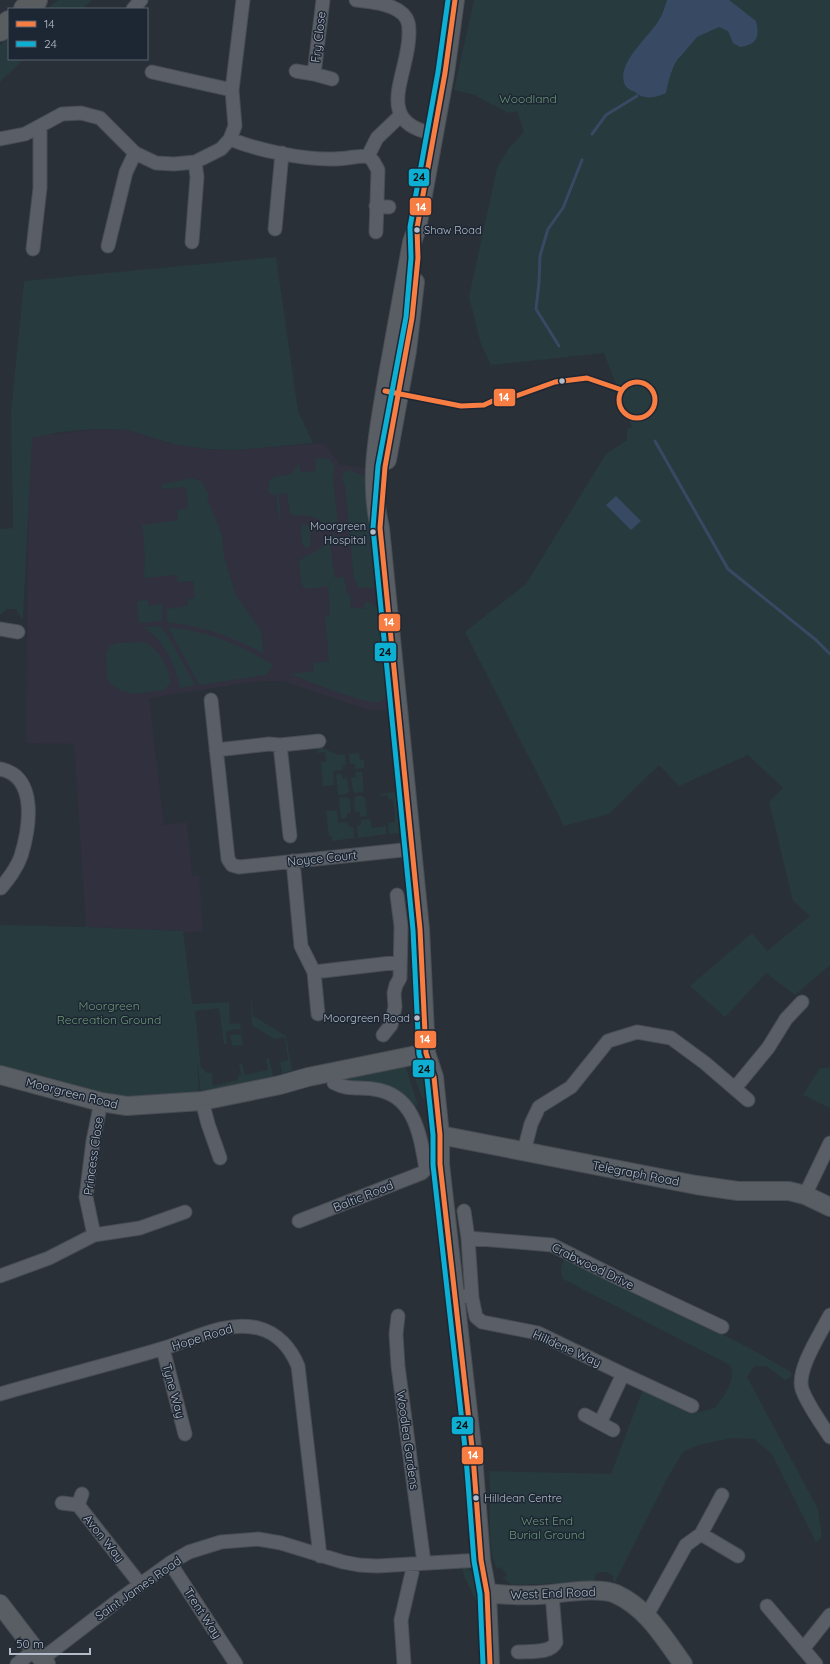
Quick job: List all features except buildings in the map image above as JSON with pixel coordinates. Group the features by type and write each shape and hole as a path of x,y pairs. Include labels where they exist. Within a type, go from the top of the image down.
{"highway":[{"path":"26,8 36,0"},
{"path":"0,30 8,23"}],"main road":[{"path":"455,0 445,73 417,228 418,243 414,296 407,351 385,469 380,528 420,929 426,1053 434,1077 440,1134 433,1166 464,1298 473,1456 481,1560 487,1593 490,1664"},
{"name":"Moorgreen Road","path":"0,1075 101,1102 127,1106 202,1101 280,1085 308,1077 426,1053"},
{"name":"Telegraph Road","path":"440,1134 696,1185 738,1191 789,1191 805,1195 830,1207"},
{"name":"West End Road","path":"487,1593 517,1596 591,1590 614,1593 627,1600 647,1615 683,1664"},
{"path":"0,1604 41,1658"}],"street":[{"path":"134,8 141,0"},
{"path":"0,139 25,134 62,114 81,113 100,118 135,153 156,163 174,164 195,162 221,149 230,139 235,126 232,90 243,0"},
{"name":"Fry Close","path":"314,74 322,0"},
{"path":"356,0 379,3 394,9 402,14 409,24 409,44 398,99 400,116 410,126 434,134"},
{"name":"Fry Close","path":"296,71 332,79"},
{"path":"152,72 232,90"},
{"path":"368,156 377,138 400,116"},
{"path":"34,249 40,188 40,126"},
{"path":"230,139 243,144 282,153 334,159 368,156 378,170 382,206 376,232"},
{"path":"108,246 126,172 135,153"},
{"path":"275,229 282,153"},
{"path":"192,242 197,177 195,162"},
{"path":"0,629 18,632"},
{"path":"211,700 216,750 269,744 280,745 319,741"},
{"path":"280,745 290,836"},
{"name":"Noyce Court","path":"216,750 228,859 232,865 239,867 412,849"},
{"path":"0,769 18,779 25,788 28,799 28,828 20,857 12,874 1,888"},
{"path":"293,861 301,946 314,972 318,1014"},
{"path":"382,1035 391,1025 395,1007 394,993 400,978 401,926 397,895"},
{"path":"314,972 400,962"},
{"path":"735,1088 768,1048 786,1019 802,1002"},
{"path":"524,1151 531,1124 539,1107 571,1087 608,1040 637,1032 671,1038 748,1100"},
{"path":"334,1083 342,1087 382,1090 398,1099 408,1109 417,1126 433,1166"},
{"path":"202,1101 208,1124 220,1158"},
{"name":"Princess Close","path":"94,1235 86,1197 93,1141 101,1102"},
{"path":"805,1195 830,1143"},
{"name":"Baltic Road","path":"299,1221 422,1173 433,1166"},
{"path":"464,1211 468,1238 464,1298"},
{"path":"0,1276 49,1258 94,1235 140,1228 185,1212"},
{"name":"Crabwood Drive","path":"468,1238 552,1245 722,1327"},
{"name":"Hilldene Way","path":"464,1298 476,1317 482,1322 538,1333 692,1406"},
{"path":"830,1315 825,1339 803,1367 801,1387 830,1437"},
{"name":"Woodlea Gardens","path":"398,1316 394,1366 419,1563"},
{"name":"Hope Road","path":"0,1394 163,1349 208,1333 238,1326 258,1328 276,1336 290,1351 298,1366 320,1556"},
{"name":"Tyne Way","path":"163,1349 185,1434"},
{"path":"600,1423 623,1374"},
{"path":"585,1415 613,1430"},
{"path":"647,1615 686,1545 701,1534 722,1495"},
{"name":"Avon Way","path":"62,1503 80,1499 140,1584"},
{"path":"701,1534 738,1556"},
{"name":"Saint James Road","path":"17,1664 41,1658 170,1562 189,1552 221,1542 258,1539 359,1565 376,1566 481,1560"},
{"name":"Trent Way","path":"170,1562 236,1664"},
{"path":"404,1664 401,1620 419,1563"},
{"path":"518,1652 550,1649 554,1646 556,1642 552,1594"},
{"path":"767,1606 816,1664"},
{"path":"803,1649 830,1615"}],"shaded area":[{"name":"Moorgreen Hospital","path":"99,429 128,430 173,444 207,449 237,450 323,443 341,465 365,468 374,588 379,621 387,709 371,711 283,681 260,681 149,698 164,825 187,822 192,876 199,875 203,931 183,933 183,931 86,927 74,744 26,743 29,437"}],"green space":[{"path":"58,0 92,0 83,8 48,8"},
{"name":"Woodland","path":"474,0 830,0 830,965 795,995 766,973 725,1017 690,986 752,933 767,951 810,916 793,901 769,802 783,788 748,755 679,786 659,765 609,814 564,826 465,632 526,584 606,454 627,440 627,429 632,427 604,353 491,365 481,344 469,297 497,168 509,148 524,132 517,111 508,113 476,95 454,90"},
{"path":"8,39 8,60 23,60 0,82 0,45"},
{"path":"276,257 298,411 313,443 237,450 207,449 173,444 128,430 99,429 60,432 32,438 23,617 21,618 16,609 7,609 0,615 0,529 13,528 11,412 24,281"},
{"path":"329,458 335,467 333,478 338,523 336,527 329,529 313,517 290,514 287,493 279,494 281,519 279,519 276,494 269,494 271,479 290,473 295,469 299,461 300,472 316,471 315,459"},
{"path":"349,470 362,475 367,480 375,589 358,587 354,580 345,486 342,479 343,474"},
{"path":"193,478 202,482 209,495 207,498 222,535 224,556 235,593 261,631 264,654 217,633 167,622 166,609 188,606 188,599 195,598 193,581 178,582 177,575 144,578 145,555 142,525 178,520 177,510 188,508 186,487 161,489 163,484"},
{"path":"305,524 310,527 311,544 308,549 302,545 301,525"},
{"path":"334,535 339,537 341,543 330,545 335,578 344,577 347,593 351,597 350,607 364,609 365,602 367,602 373,604 378,611 386,696 379,702 371,702 348,696 290,674 314,671 313,663 329,661 325,617 330,614 328,586 308,589 302,586 299,562 302,558 323,547 328,537"},
{"path":"148,600 148,606 162,604 162,621 139,623 137,601"},
{"path":"160,626 169,637 195,685 180,688 168,653 157,639 143,627"},
{"path":"168,627 209,635 259,657 272,664 273,667 266,675 199,685"},
{"path":"143,642 154,648 159,653 166,665 170,684 164,690 133,694 120,690 109,682 107,678 106,654 110,646 116,643"},
{"path":"320,747 338,755 345,754 346,765 342,765 343,770 333,771 334,785 323,786 321,762 326,762 325,752 316,753"},
{"path":"359,753 360,760 364,759 364,768 355,769 355,764 350,764 349,754"},
{"path":"355,772 362,772 364,790 362,792 355,793 353,791 351,778 356,777"},
{"path":"336,774 342,774 343,779 347,778 349,791 346,794 338,795"},
{"path":"395,792 400,833 389,834 388,823 395,822 395,808 393,799 389,799 387,795 380,796 380,794"},
{"path":"356,796 362,796 365,798 367,816 360,817 360,812 355,812 354,799"},
{"path":"347,797 350,800 351,813 347,813 347,818 341,819 339,798"},
{"path":"337,810 338,823 348,822 349,827 353,827 354,838 332,841 332,836 329,836 326,811"},
{"path":"370,819 372,828 386,826 386,834 358,838 357,826 361,825 361,820"},
{"name":"Moorgreen Recreation Ground","path":"0,925 183,931 192,1004 229,1002 230,1024 240,1023 241,1029 226,1031 227,1044 224,1044 219,1008 195,1011 201,1067 207,1073 212,1073 213,1086 238,1080 238,1076 241,1075 239,1064 242,1063 245,1075 268,1070 266,1059 269,1058 273,1076 251,1082 251,1085 201,1095 197,1058 199,1095 126,1102 0,1068"},
{"path":"251,1000 253,1016 286,1036 292,1071 282,1073 280,1062 288,1060 285,1037 274,1039 252,1025"},
{"path":"241,1034 243,1045 232,1046 230,1035"},
{"path":"409,1062 416,1064 424,1071 427,1080 429,1097 422,1098"},
{"path":"405,1065 418,1105 409,1106 359,1085 358,1081 348,1082 338,1080"},
{"path":"820,1068 830,1068 830,1108 803,1095"},
{"name":"West End Burial Ground","path":"568,1255 753,1350 791,1372 791,1377 785,1380 766,1366 754,1366 747,1377 818,1509 822,1537 816,1542 772,1454 754,1439 733,1438 702,1444 684,1451 669,1475 614,1584 613,1576 603,1572 597,1573 593,1582 512,1585 503,1578 507,1575 501,1567 497,1569 492,1554 489,1471 611,1474 645,1384 692,1406 695,1413 715,1408 726,1393 731,1382 732,1371 730,1365 563,1279 561,1266"},
{"path":"462,1566 468,1568 475,1576 480,1604 478,1604 464,1576"}],"water":[{"path":"667,0 729,0 756,21 758,32 757,36 754,42 740,47 733,43 728,31 719,27 697,37 676,62 671,73 666,93 654,97 638,95 625,85 623,77 625,68 634,51 659,20"},
{"path":"616,496 641,521 631,530 606,505"}],"waterway":[{"path":"592,134 606,115 637,96"},
{"path":"559,346 536,309 540,256 548,229 563,208 582,160"},
{"path":"655,441 728,569 816,640 830,654"}],"transit line":[{"name":"24","path":"448,0 438,72 410,227 411,258 406,317 378,466 373,528 413,930 419,1054 427,1078 433,1135 433,1165 466,1457 474,1561 480,1594 483,1664"},
{"name":"14","path":"455,0 445,73 417,228 418,258 412,318 385,467 380,528 420,929 426,1053 434,1077 440,1135 440,1164 473,1456 481,1560 487,1593 490,1664"},
{"name":"14","path":"385,391 461,406 484,405 499,398 516,396 555,382 587,378 622,390"},
{"name":"14","path":"637,382 647,385 652,390 655,400 652,410 647,415 637,418 627,415 622,410 619,400 622,390 627,385 637,382"}],"place":[{"name":"Shaw Road","path":"417,230"},
{"name":"Moorgreen Hospital","path":"373,532"},
{"name":"Moorgreen Road","path":"417,1018"},
{"name":"Hilldean Centre","path":"476,1498"}]}
